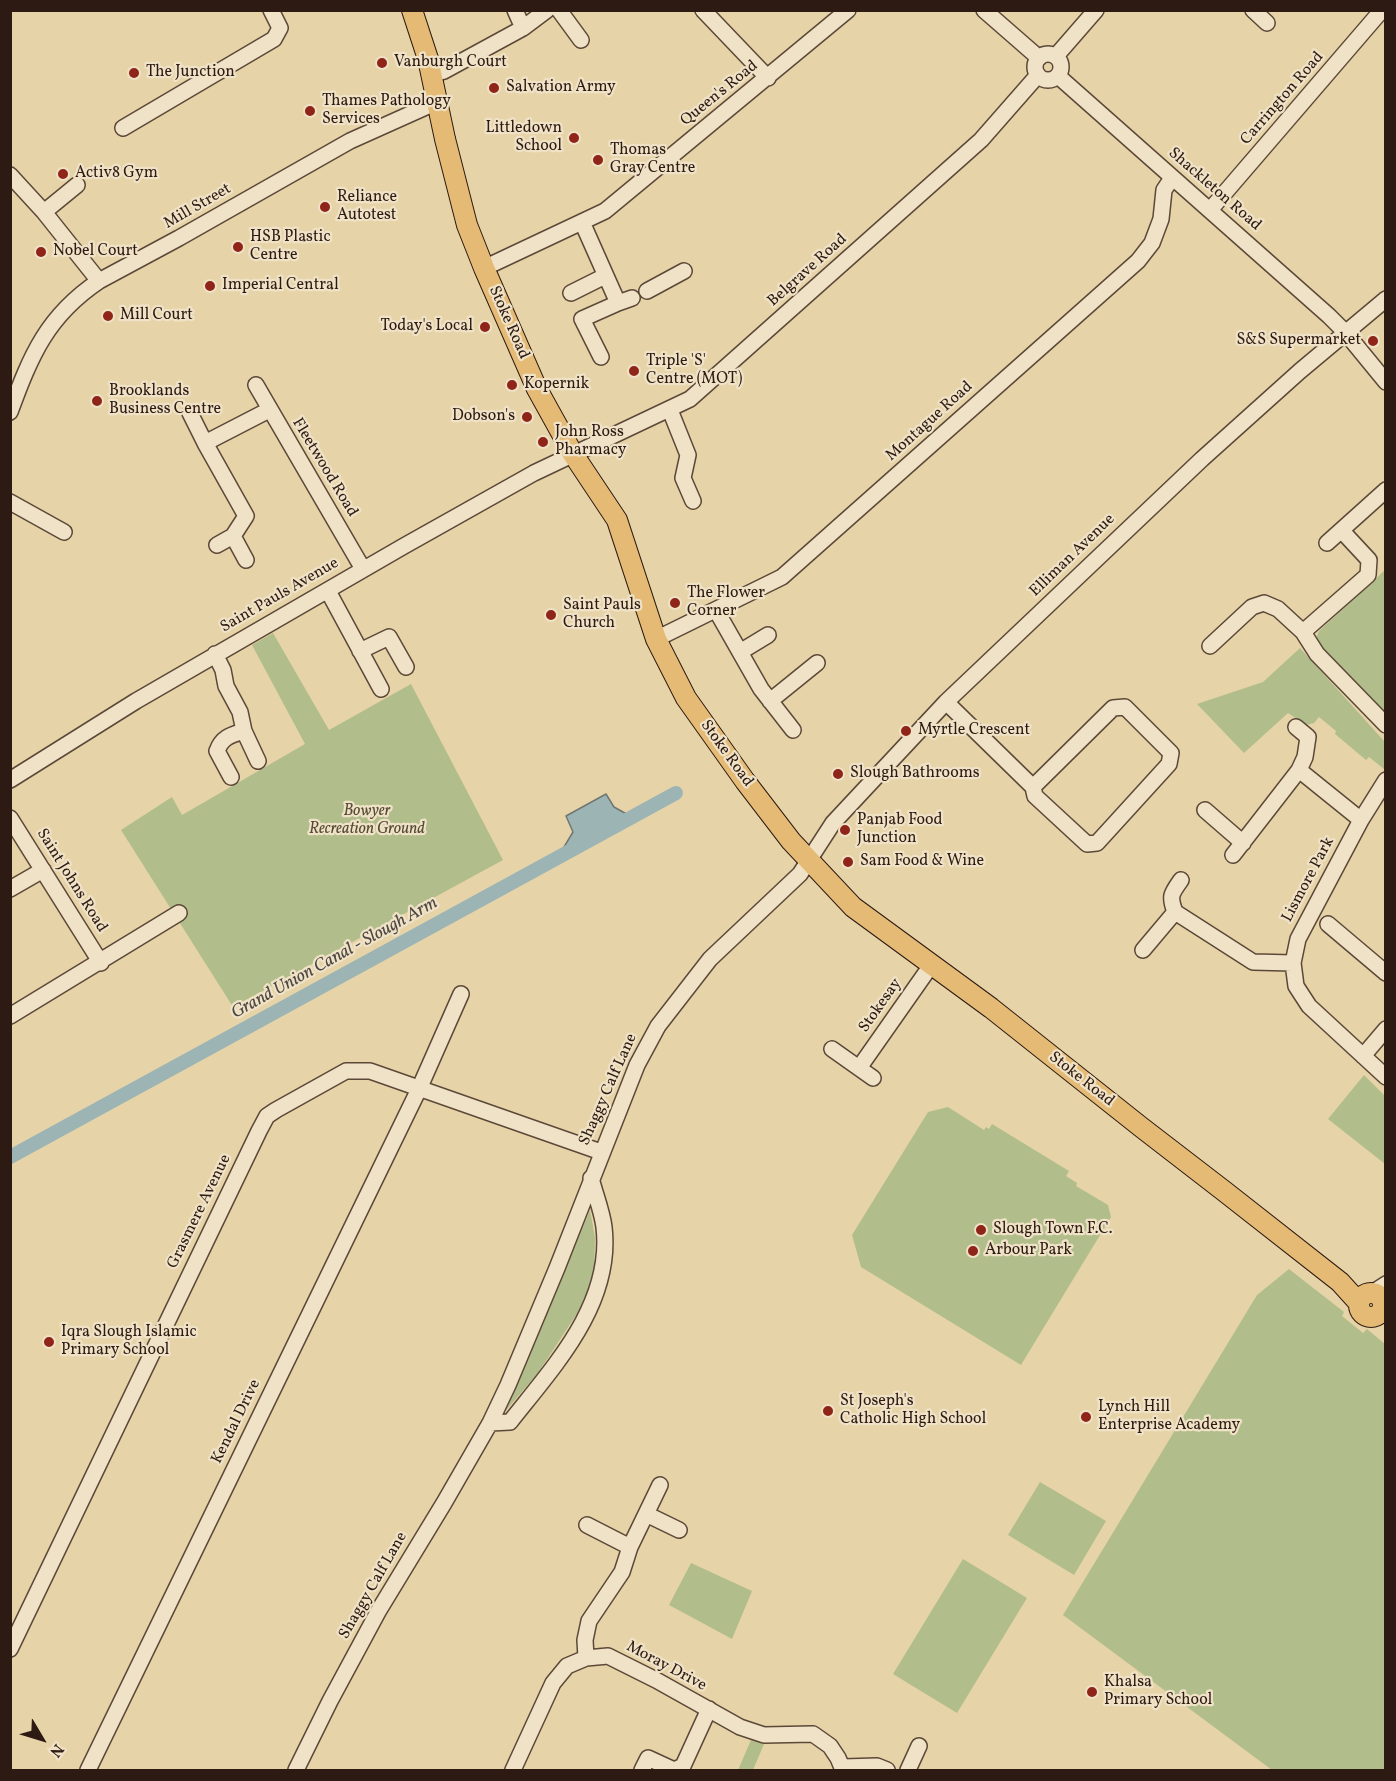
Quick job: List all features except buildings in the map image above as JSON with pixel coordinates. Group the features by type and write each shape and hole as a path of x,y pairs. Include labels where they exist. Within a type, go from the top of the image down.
{"main road":[{"name":"Stoke Road","path":"412,10 428,59 467,225 537,389 573,454 617,520 656,639 686,698 771,816 809,861 854,907 991,1008 1340,1282 1378,1302"}],"street":[{"path":"123,128 274,39 280,28 272,10"},
{"path":"515,10 523,28"},
{"path":"430,75 465,60 523,28 547,10"},
{"path":"559,10 581,40"},
{"path":"703,10 768,78"},
{"name":"Queen's Road","path":"484,268 605,211 848,10"},
{"path":"984,10 1039,58"},
{"path":"1056,56 1096,10"},
{"path":"1253,10 1268,23"},
{"name":"Carrington Road","path":"1210,210 1382,10"},
{"path":"1049,54 1056,56 1062,68 1058,76 1051,80 1038,75 1035,65 1039,58 1049,54"},
{"name":"Belgrave Road","path":"573,454 670,410 705,388 981,140 1038,75"},
{"name":"Shackleton Road","path":"1058,76 1345,332 1386,382"},
{"name":"Mill Street","path":"10,412 26,368 53,322 66,306 99,281 350,141 437,102"},
{"path":"10,175 44,212 99,281"},
{"name":"Montague Road","path":"656,639 782,577 1138,261 1152,243 1161,219 1164,190 1172,178"},
{"path":"44,212 77,185"},
{"path":"582,222 605,276 625,300 582,319 601,357"},
{"path":"647,291 684,271"},
{"path":"571,293 605,276"},
{"name":"Elliman Avenue","path":"809,861 818,843 833,823 946,702 1202,459 1386,298"},
{"name":"Fleetwood Road","path":"256,385 268,410 363,569"},
{"path":"206,443 268,410"},
{"path":"670,410 688,455 683,478 693,501"},
{"path":"190,413 246,516 233,536 217,545"},
{"name":"Saint Pauls Avenue","path":"10,780 136,700 214,654 534,473 573,454"},
{"path":"1327,543 1386,490"},
{"path":"10,502 64,532"},
{"path":"1303,632 1368,575 1369,560 1342,531"},
{"path":"233,536 246,560"},
{"path":"328,591 381,689"},
{"path":"1210,646 1252,606 1264,603 1278,609 1303,632 1317,654 1386,725"},
{"path":"716,610 761,689 793,730"},
{"path":"740,652 768,635"},
{"path":"360,651 389,637 406,667"},
{"path":"214,654 223,670 226,686 240,712 244,731 258,761"},
{"path":"770,700 817,663"},
{"path":"946,702 1033,787 1035,796 1087,844 1097,843 1169,764 1171,753 1125,707 1113,708 1033,787"},
{"path":"1205,810 1238,849 1299,770 1305,757 1308,738 1296,727"},
{"path":"231,777 218,751 220,742 228,736 244,731"},
{"path":"1299,770 1361,820"},
{"name":"Lismore Park","path":"1385,781 1361,820 1298,939 1293,963 1296,986 1309,1006 1386,1077"},
{"name":"Saint Johns Road","path":"10,818 101,963"},
{"name":"Shaggy Calf Lane","path":"297,1770 330,1701 379,1610 490,1423 557,1268 637,1065 658,1026 710,959 784,889 809,861"},
{"path":"10,889 43,870"},
{"path":"1181,880 1172,893 1171,902 1175,912 1254,962 1293,963"},
{"path":"1143,950 1175,912"},
{"path":"10,1016 101,963 179,913"},
{"path":"1328,924 1386,973"},
{"name":"Stokesay","path":"859,1068 932,964"},
{"name":"Kendal Drive","path":"88,1770 419,1089 461,994"},
{"path":"1363,1056 1386,1029"},
{"path":"832,1049 873,1078"},
{"name":"Grasmere Avenue","path":"10,1649 267,1116 346,1071 370,1071 602,1152"},
{"path":"490,1423 510,1422 570,1343 592,1305 603,1271 605,1248 604,1226 591,1178"},
{"path":"513,1770 553,1683 567,1666 586,1658 585,1640 589,1621 622,1572 630,1547 660,1485"},
{"path":"646,1514 679,1530"},
{"path":"587,1525 630,1547"},
{"name":"Moray Drive","path":"586,1658 608,1656 740,1726 764,1735 813,1734 830,1746 843,1769"},
{"path":"642,1770 648,1758 674,1770 683,1766 709,1709"},
{"path":"908,1770 919,1746"},
{"path":"843,1769 877,1766 887,1770"}],"green space":[{"path":"1385,570 1385,720 1317,644 1316,638 1319,631"},
{"name":"Bowyer Recreation Ground","path":"273,633 329,730 411,684 503,860 233,1007 121,830 172,797 182,815 305,744 252,645"},
{"path":"1300,648 1385,742 1384,769 1369,757 1366,760 1319,717 1314,723 1306,725 1288,713 1244,753 1197,704 1263,682"},
{"path":"1364,1075 1385,1096 1385,1164 1328,1119"},
{"name":"Slough Town F.C.","path":"948,1107 984,1130 986,1127 989,1129 992,1124 1069,1171 1066,1176 1077,1183 1076,1186 1108,1205 1111,1217 1021,1365 861,1267 852,1235 928,1112"},
{"path":"590,1210 595,1238 594,1273 584,1303 538,1373 502,1415"},
{"path":"1289,1269 1344,1312 1342,1316 1363,1333 1367,1329 1385,1344 1385,1770 1272,1770 1063,1615 1257,1295"},
{"path":"1040,1482 1106,1521 1074,1575 1008,1535"},
{"path":"963,1559 1027,1598 957,1713 893,1674"},
{"path":"691,1563 752,1591 732,1639 669,1605"},
{"path":"751,1740 764,1744 753,1770 738,1770"}],"water":[{"path":"606,794 614,807 632,817 558,857 573,832 566,816"}],"waterway":[{"name":"Grand Union Canal - Slough Arm","path":"10,1157 676,793"}],"place":[{"name":"Vanburgh Court","path":"382,63"},
{"name":"The Junction","path":"134,73"},
{"name":"Salvation Army","path":"494,88"},
{"name":"Thames Pathology Services","path":"310,111"},
{"name":"Littledown School","path":"574,138"},
{"name":"Thomas Gray Centre","path":"598,160"},
{"name":"Activ8 Gym","path":"63,174"},
{"name":"Reliance Autotest","path":"325,207"},
{"name":"HSB Plastic Centre","path":"238,247"},
{"name":"Nobel Court","path":"41,252"},
{"name":"Imperial Central","path":"210,286"},
{"name":"Mill Court","path":"108,316"},
{"name":"Today's Local","path":"485,327"},
{"name":"S&S Supermarket","path":"1373,341"},
{"name":"Triple 'S' Centre (MOT)","path":"634,371"},
{"name":"Kopernik","path":"512,385"},
{"name":"Brooklands Business Centre","path":"97,401"},
{"name":"Dobson's","path":"527,417"},
{"name":"John Ross Pharmacy","path":"543,442"},
{"name":"The Flower Corner","path":"675,603"},
{"name":"Saint Pauls Church","path":"551,615"},
{"name":"Myrtle Crescent","path":"906,731"},
{"name":"Slough Bathrooms","path":"838,774"},
{"name":"Panjab Food Junction","path":"845,830"},
{"name":"Sam Food & Wine","path":"848,862"},
{"name":"Slough Town F.C.","path":"981,1230"},
{"name":"Arbour Park","path":"973,1251"},
{"name":"Iqra Slough Islamic Primary School","path":"49,1342"},
{"name":"St Joseph's Catholic High School","path":"828,1411"},
{"name":"Lynch Hill Enterprise Academy","path":"1086,1417"},
{"name":"Khalsa Primary School","path":"1092,1692"}]}
